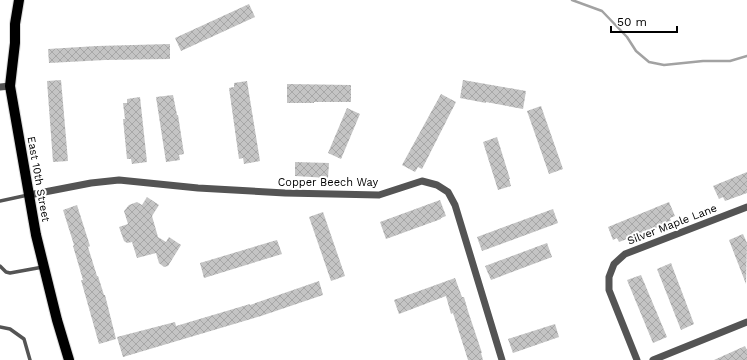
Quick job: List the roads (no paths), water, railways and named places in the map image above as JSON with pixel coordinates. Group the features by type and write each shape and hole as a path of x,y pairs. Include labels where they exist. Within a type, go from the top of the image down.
{"main road":[{"name":"East 10th Street","path":"20,0 15,24 15,43 5,87 29,195 36,235 69,360"}],"street":[{"name":"Copper Beech Way","path":"29,195 91,183 119,180 198,188 285,193 379,195 422,181 437,185 448,192 455,205 502,360"},
{"name":"Silver Maple Lane","path":"637,360 609,290 609,277 614,264 625,254 747,207"},
{"path":"653,360 747,322"}],"lane":[{"path":"0,201 29,195"},
{"path":"0,266 6,272 10,273 44,267"},
{"path":"0,327 10,329 24,339 30,360"}],"waterway":[{"path":"572,0 602,11 627,37 636,51 649,62 664,65 703,61 730,61 747,56"}]}
